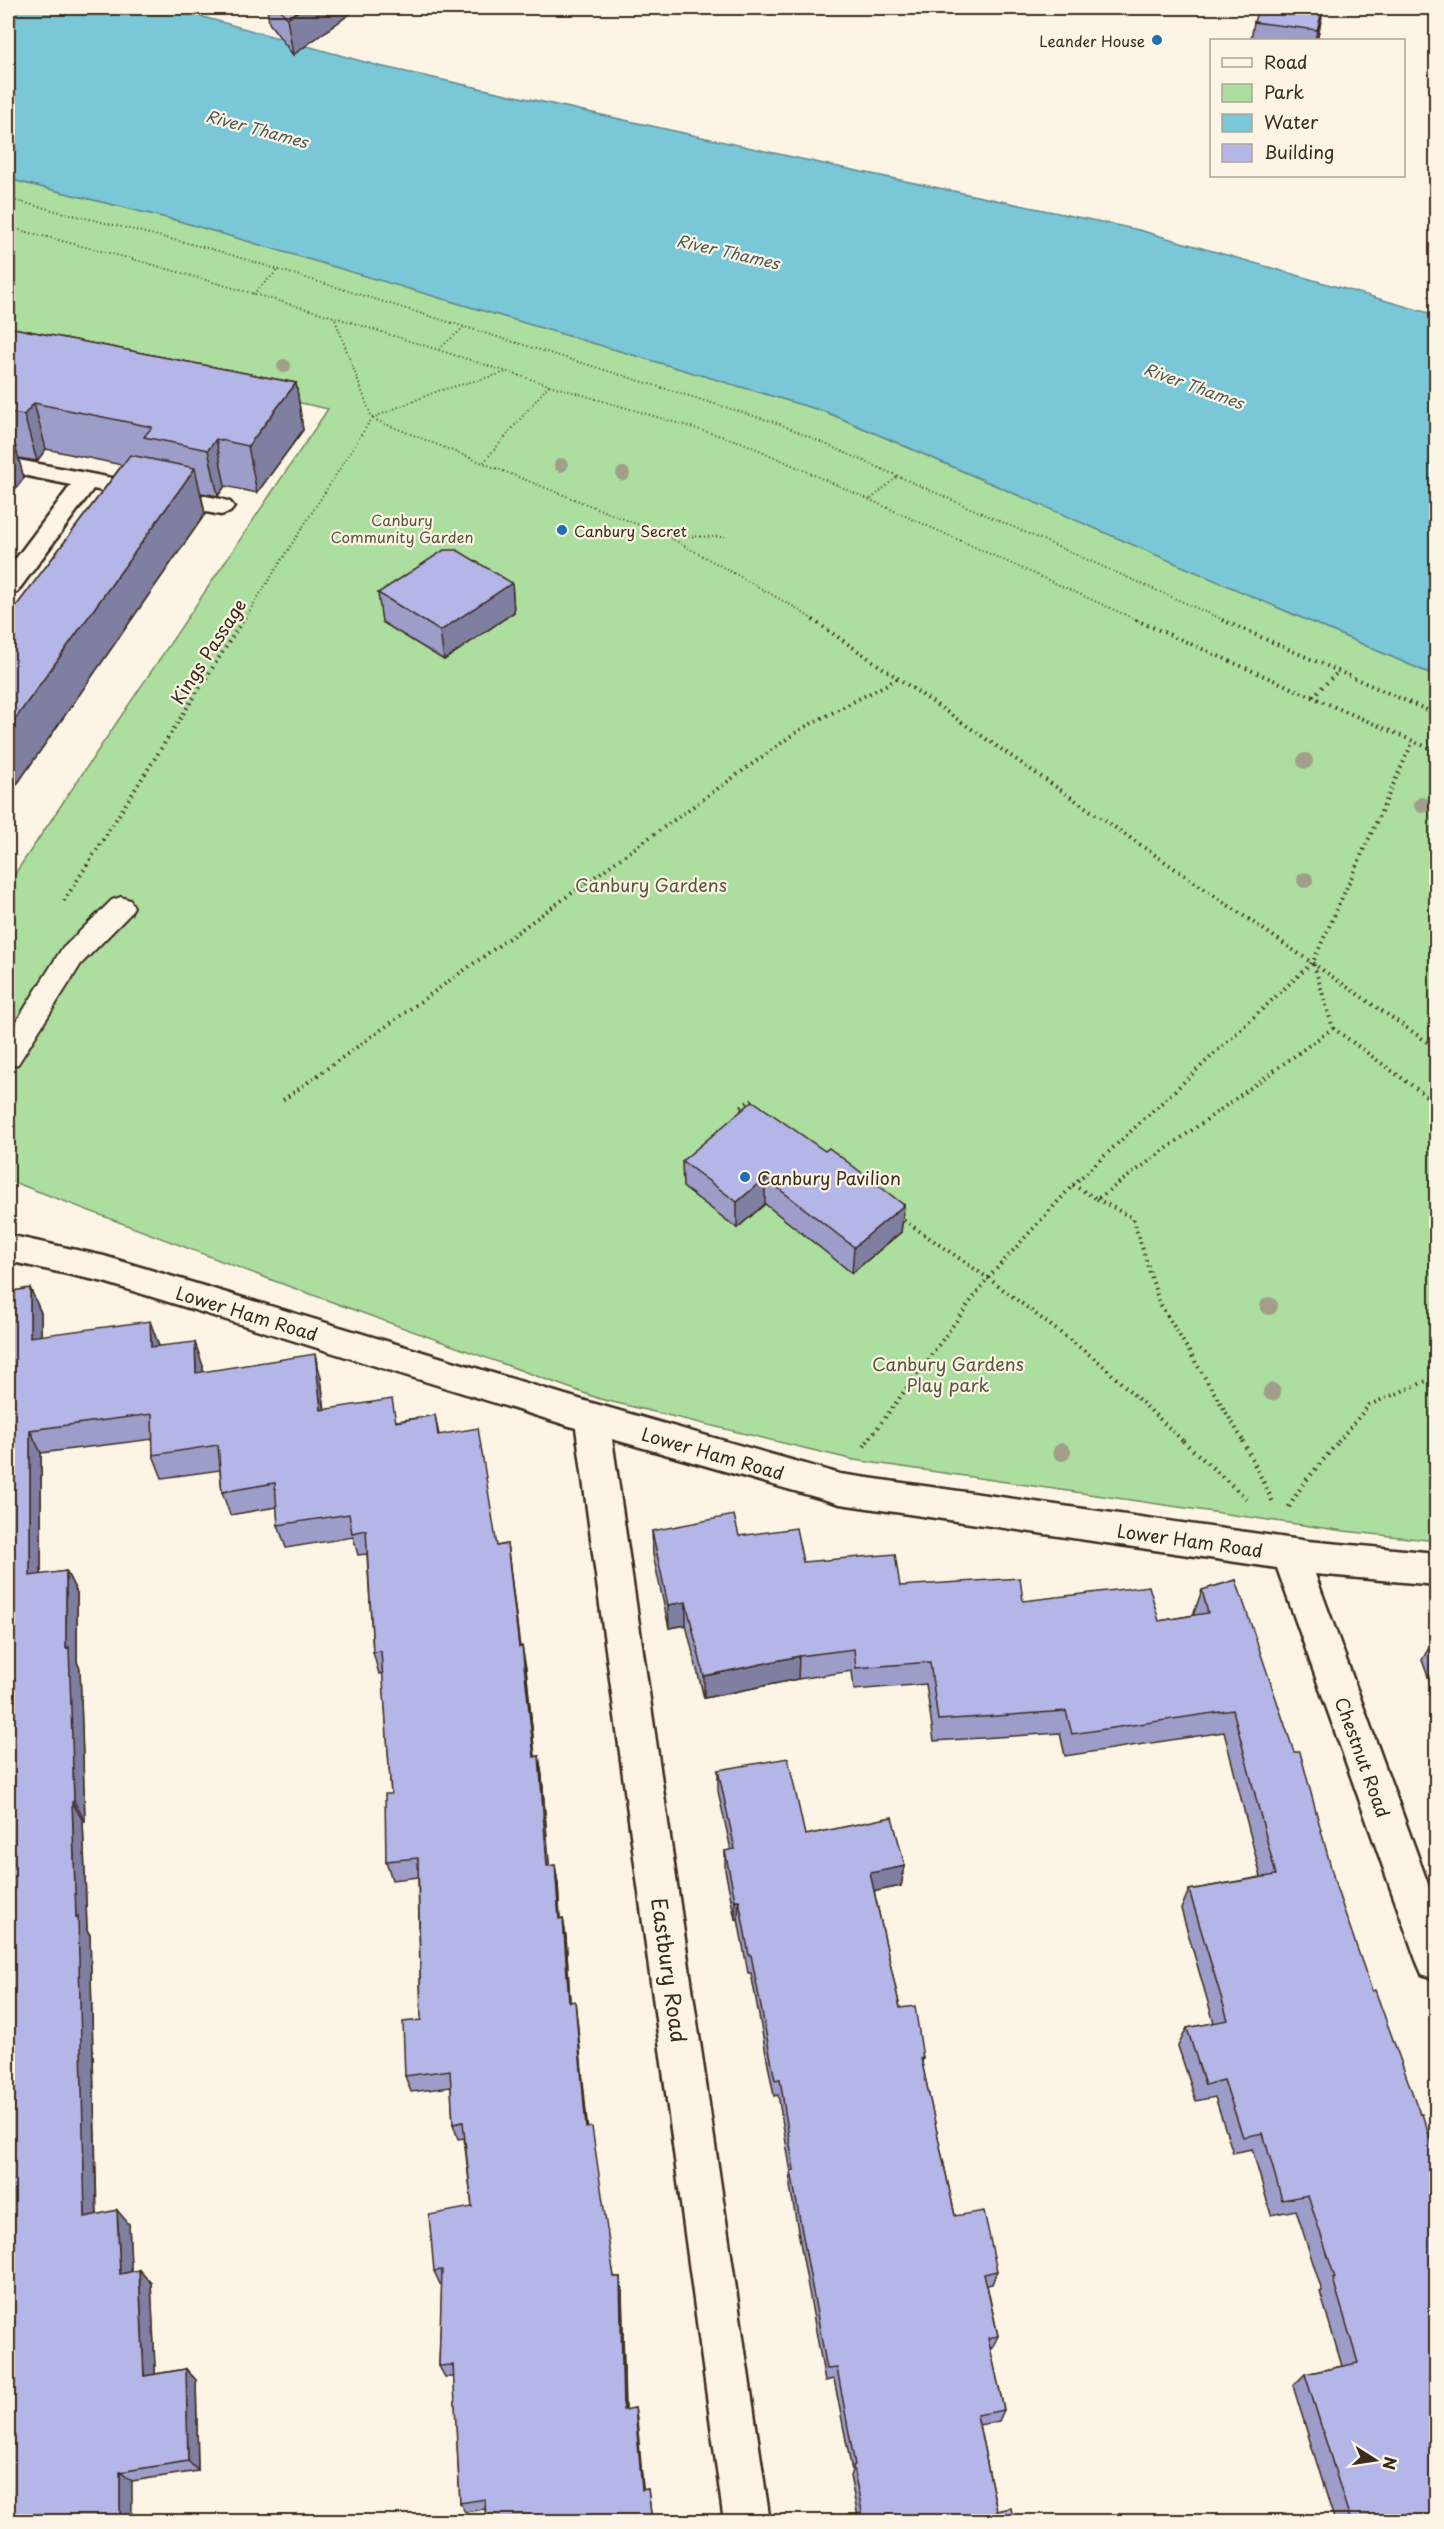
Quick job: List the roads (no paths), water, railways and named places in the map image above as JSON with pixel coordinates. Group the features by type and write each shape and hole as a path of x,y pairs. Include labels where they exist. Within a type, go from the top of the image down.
{"street":[{"path":"8,465 221,507"},
{"path":"8,586 87,481"},
{"name":"Lower Ham Road","path":"8,1248 104,1269 592,1418 840,1489 1293,1545 1437,1569"},
{"name":"Eastbury Road","path":"592,1418 747,2522"},
{"name":"Chestnut Road","path":"1293,1545 1437,1960"}],"lane":[{"path":"8,1057 71,957 121,907"}],"water":[{"name":"River Thames","path":"8,8 171,8 379,66 824,164 1139,230 1436,315 1436,676 826,412 179,221 8,179"}],"place":[{"name":"Leander House","path":"1157,40"},
{"name":"Canbury Secret","path":"562,530"},
{"name":"Canbury Pavilion","path":"745,1177"}],"park label":[{"name":"Canbury Community Garden","path":"402,528"},
{"name":"Canbury Gardens","path":"651,884"},
{"name":"Canbury Gardens Play park","path":"948,1373"}]}
